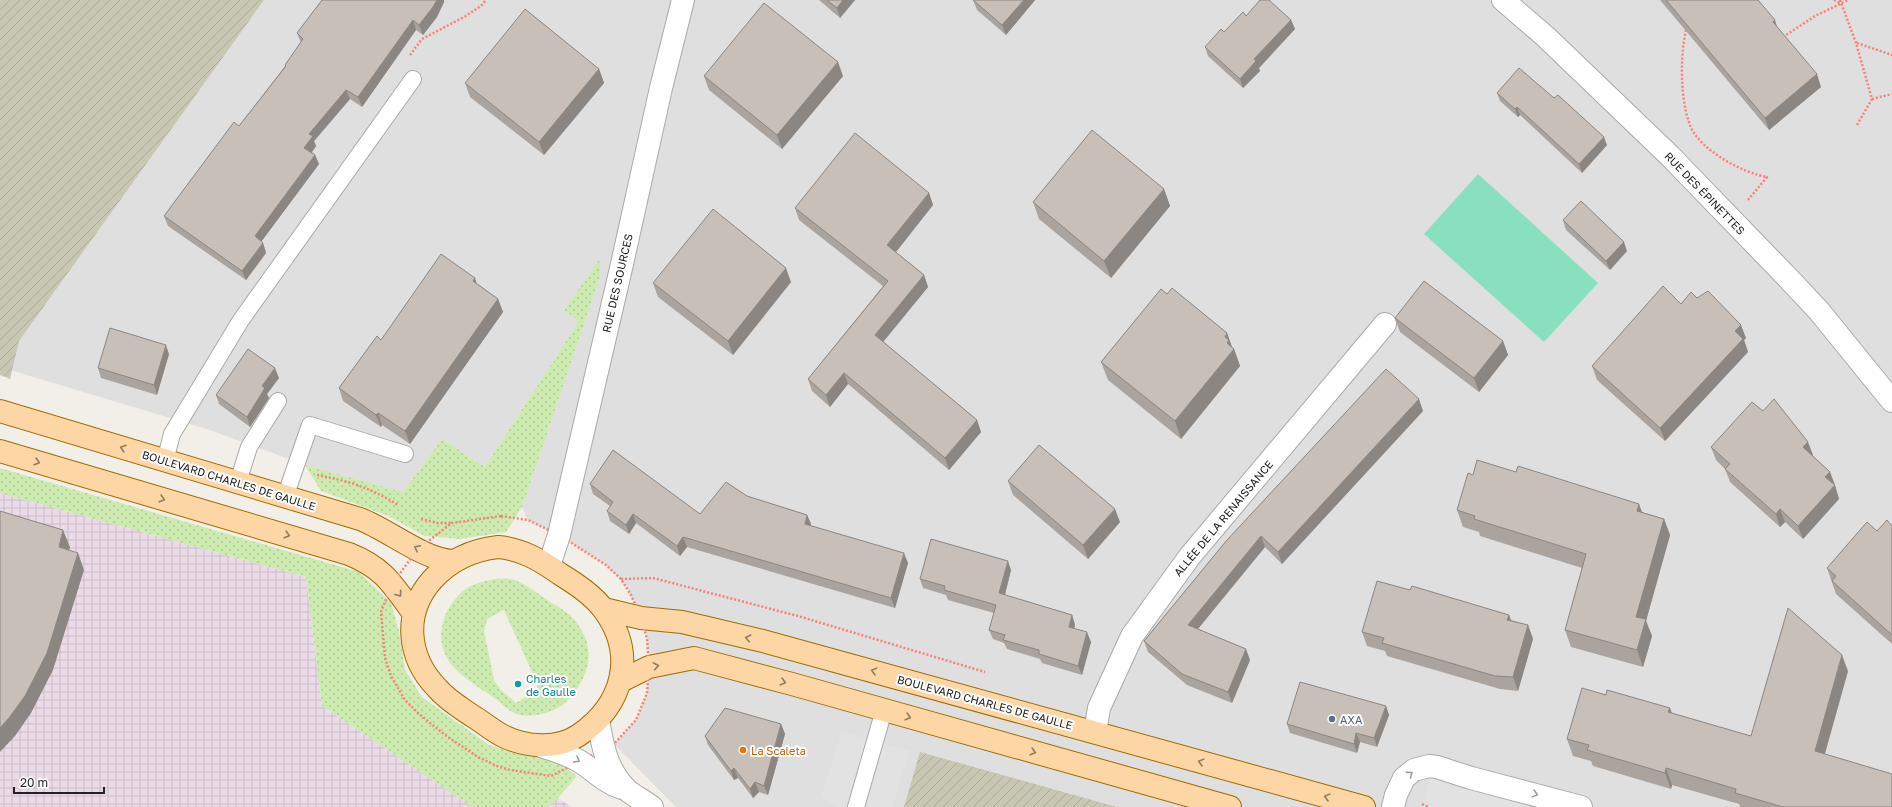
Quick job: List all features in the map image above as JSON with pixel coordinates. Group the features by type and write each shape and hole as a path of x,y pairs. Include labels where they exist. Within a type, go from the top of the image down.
{"main road":[{"name":"BOULEVARD CHARLES DE GAULLE","path":"0,411 360,519 376,525 418,549 443,560 453,561"},
{"path":"0,451 349,554 367,562 381,572 414,614"},
{"path":"498,547 513,548 550,566 579,586 604,609 614,626 619,641 622,666 621,681 615,696 598,719 572,740 560,744 541,746 503,736 449,699 436,688 424,672 412,644 412,629 414,614 427,586 439,572 453,561 466,554 480,549 498,547"},
{"name":"BOULEVARD CHARLES DE GAULLE","path":"604,609 641,618 682,622 763,641 1364,807"},
{"path":"621,681 649,667 694,658 1230,807"}],"street":[{"name":"RUE DES SOURCES","path":"550,566 622,264 661,88 683,0"},
{"name":"RUE DES ÉPINETTES","path":"1503,0 1546,37 1670,156 1819,311 1892,401"},
{"name":"ALLÉE DE LA RENAISSANCE","path":"1095,732 1099,708 1132,636 1190,556 1385,324"},
{"path":"598,719 601,739 607,760 627,790"},
{"path":"541,746 559,751 580,762 610,784 627,790 652,807"},
{"path":"1393,807 1396,795 1404,778 1414,770 1429,766 1581,807"}],"lane":[{"path":"165,461 172,434 241,320 413,79"},
{"path":"238,482 249,447 278,401"},
{"path":"285,496 310,425 404,454"},
{"path":"856,807 884,710"}],"path":[{"path":"409,56 422,39 464,17 481,6 486,0"},
{"path":"1834,0 1840,2"},
{"path":"1779,40 1840,2 1848,0"},
{"path":"1840,2 1856,43 1872,99 1857,125"},
{"path":"1686,30 1681,56 1684,95 1690,126 1702,142 1728,163 1753,175 1767,177 1744,205 1729,218"},
{"path":"1856,43 1892,55"},
{"path":"1872,99 1892,94"},
{"path":"572,544 606,565 621,579 634,602"},
{"path":"468,750 489,762"}],"shaded area":[{"path":"0,0 264,0 19,341 10,379 0,375"},
{"path":"264,0 1892,0 1892,807 676,807 614,744 636,720 647,693 649,667 647,639 641,618 631,595 621,579 606,565 559,535 528,520 522,507 600,277 600,260 564,310 579,321 485,467 442,439 403,492 305,465 210,430 0,367"},
{"path":"0,493 306,577 322,706 472,807 0,807"},
{"path":"842,732 910,751 892,807 838,807 821,796"},
{"path":"920,752 1117,807 904,807"},
{"path":"1431,773 1564,807 1422,807"},
{"path":"558,798 572,807 546,807"}],"green space":[{"path":"1478,174 1598,283 1544,342 1424,234"},
{"path":"600,259 600,277 522,507 506,532 460,539 425,536 386,515 321,491 305,465 403,492 442,439 485,467 579,321 564,310"},
{"path":"0,468 359,572 391,603 399,631 405,670 422,697 489,745 524,756 554,759 577,776 558,798 546,807 472,807 322,706 306,577 0,493"},
{"path":"495,579 515,580 534,590 572,617 580,627 585,638 589,658 583,678 570,698 552,711 528,716 514,713 458,672 447,658 443,649 441,639 442,629 448,610 453,602 467,588 477,583","holes":["504,610 537,683 537,690 516,703 501,690 494,680 484,631 487,619"]}],"building":[{"path":"322,0 437,0 419,25 413,20 358,97 346,90 309,134 313,136 304,148 315,155 255,236 263,243 242,271 164,216 234,122 239,126 286,66 285,65 303,39 297,33"},
{"path":"827,0 843,0 837,8"},
{"path":"973,0 1024,0 1002,25"},
{"path":"1260,0 1269,0 1291,20 1254,59 1256,61 1240,79 1205,47 1221,29 1224,32 1243,12 1246,16"},
{"path":"1666,0 1758,0 1775,20 1773,22 1817,74 1765,118"},
{"path":"764,3 838,62 777,135 704,76"},
{"path":"525,9 599,69 539,142 465,83"},
{"path":"1519,68 1554,98 1558,95 1604,137 1579,164 1517,107 1515,109 1497,93"},
{"path":"1092,130 1164,189 1104,261 1033,202"},
{"path":"855,133 929,193 887,245 924,275 875,335 977,420 945,458 844,373 826,395 808,379 888,281 795,208"},
{"path":"1581,201 1624,242 1606,261 1563,220"},
{"path":"713,209 786,268 728,341 653,283"},
{"path":"441,254 475,278 473,281 498,299 405,431 378,413 376,415 339,388 377,336 381,340"},
{"path":"1424,281 1503,341 1474,378 1395,318"},
{"path":"1663,286 1681,304 1691,292 1697,298 1708,291 1741,325 1735,331 1743,339 1660,428 1592,366"},
{"path":"1172,288 1227,333 1225,337 1229,340 1227,343 1234,349 1175,421 1101,362 1161,289 1167,294"},
{"path":"110,328 166,345 154,385 98,368"},
{"path":"248,349 275,368 262,386 265,388 247,417 216,395"},
{"path":"1386,369 1419,399 1278,552 1261,536 1188,625 1246,649 1228,692 1182,674 1144,641 1227,540"},
{"path":"1774,399 1808,442 1803,447 1830,472 1825,477 1835,485 1798,526 1780,509 1776,514 1725,469 1730,464 1711,447 1752,402 1763,411"},
{"path":"1039,445 1115,509 1083,545 1008,481"},
{"path":"613,450 700,514 726,482 747,496 807,515 805,524 904,553 891,598 683,537 677,546 633,514 626,525 607,511 613,502 590,484"},
{"path":"1477,460 1516,472 1518,466 1639,504 1637,511 1664,519 1636,617 1646,619 1637,650 1565,630 1586,554 1474,519 1475,516 1457,510 1468,473 1473,475"},
{"path":"0,511 63,530 59,547 78,553 47,653 25,696 0,728"},
{"path":"1887,520 1892,526 1892,635 1832,581 1836,576 1827,568 1867,522 1877,531"},
{"path":"931,539 1008,561 999,593 1072,615 1069,627 1087,632 1078,666 1039,654 1039,650 1003,640 1005,635 989,630 996,605 944,590 945,586 920,579"},
{"path":"1377,581 1410,590 1412,586 1509,615 1507,620 1528,625 1513,677 1495,676 1382,643 1384,638 1362,632"},
{"path":"1788,608 1842,655 1815,751 1892,774 1892,807 1783,807 1735,793 1736,789 1666,768 1665,773 1587,750 1589,745 1567,739 1582,688 1606,695 1607,690 1670,708 1668,712 1751,736"},
{"path":"1300,682 1386,706 1374,738 1356,733 1354,744 1287,724"},
{"path":"725,708 781,724 764,786 755,782 750,789 734,768 731,771 705,736"}],"place":[{"name":"Charles de Gaulle","path":"518,684"},
{"name":"AXA","path":"1332,719"},
{"name":"La Scaleta","path":"743,750"}]}
